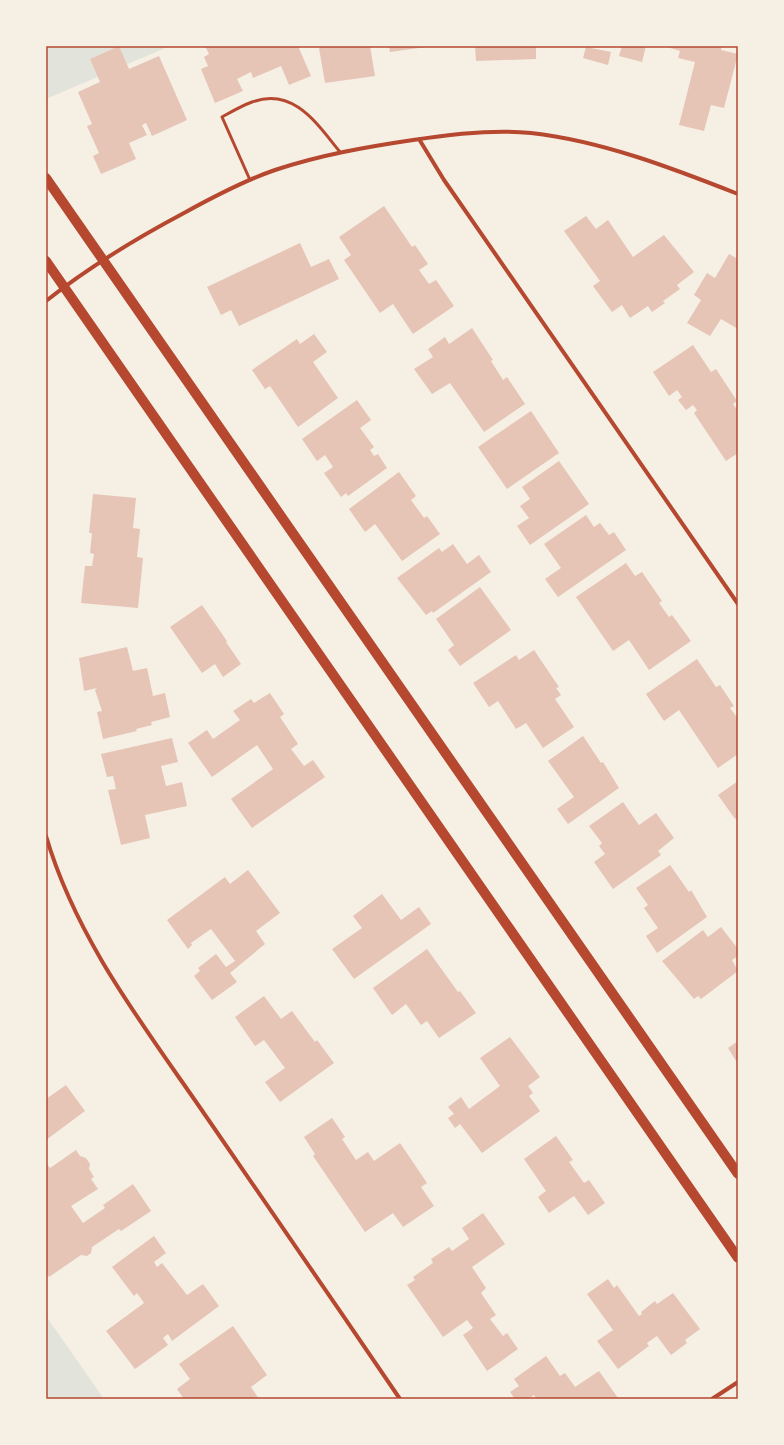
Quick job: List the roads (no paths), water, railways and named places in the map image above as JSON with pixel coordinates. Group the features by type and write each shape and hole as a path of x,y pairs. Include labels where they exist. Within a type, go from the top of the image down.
{"main road":[{"path":"46,178 738,1174"},
{"path":"46,261 738,1258"}],"street":[{"path":"46,301 102,259 152,230 250,180 301,162 340,152 419,139 450,135 510,132 532,133 567,139 641,158 738,194"},
{"path":"419,139 444,180 738,604"},
{"path":"46,836 60,878 73,907 117,987 400,1399"},
{"path":"712,1399 738,1382"}],"lane":[{"path":"250,180 222,117 252,102 267,99 278,100 298,106 312,117 340,152"}]}
